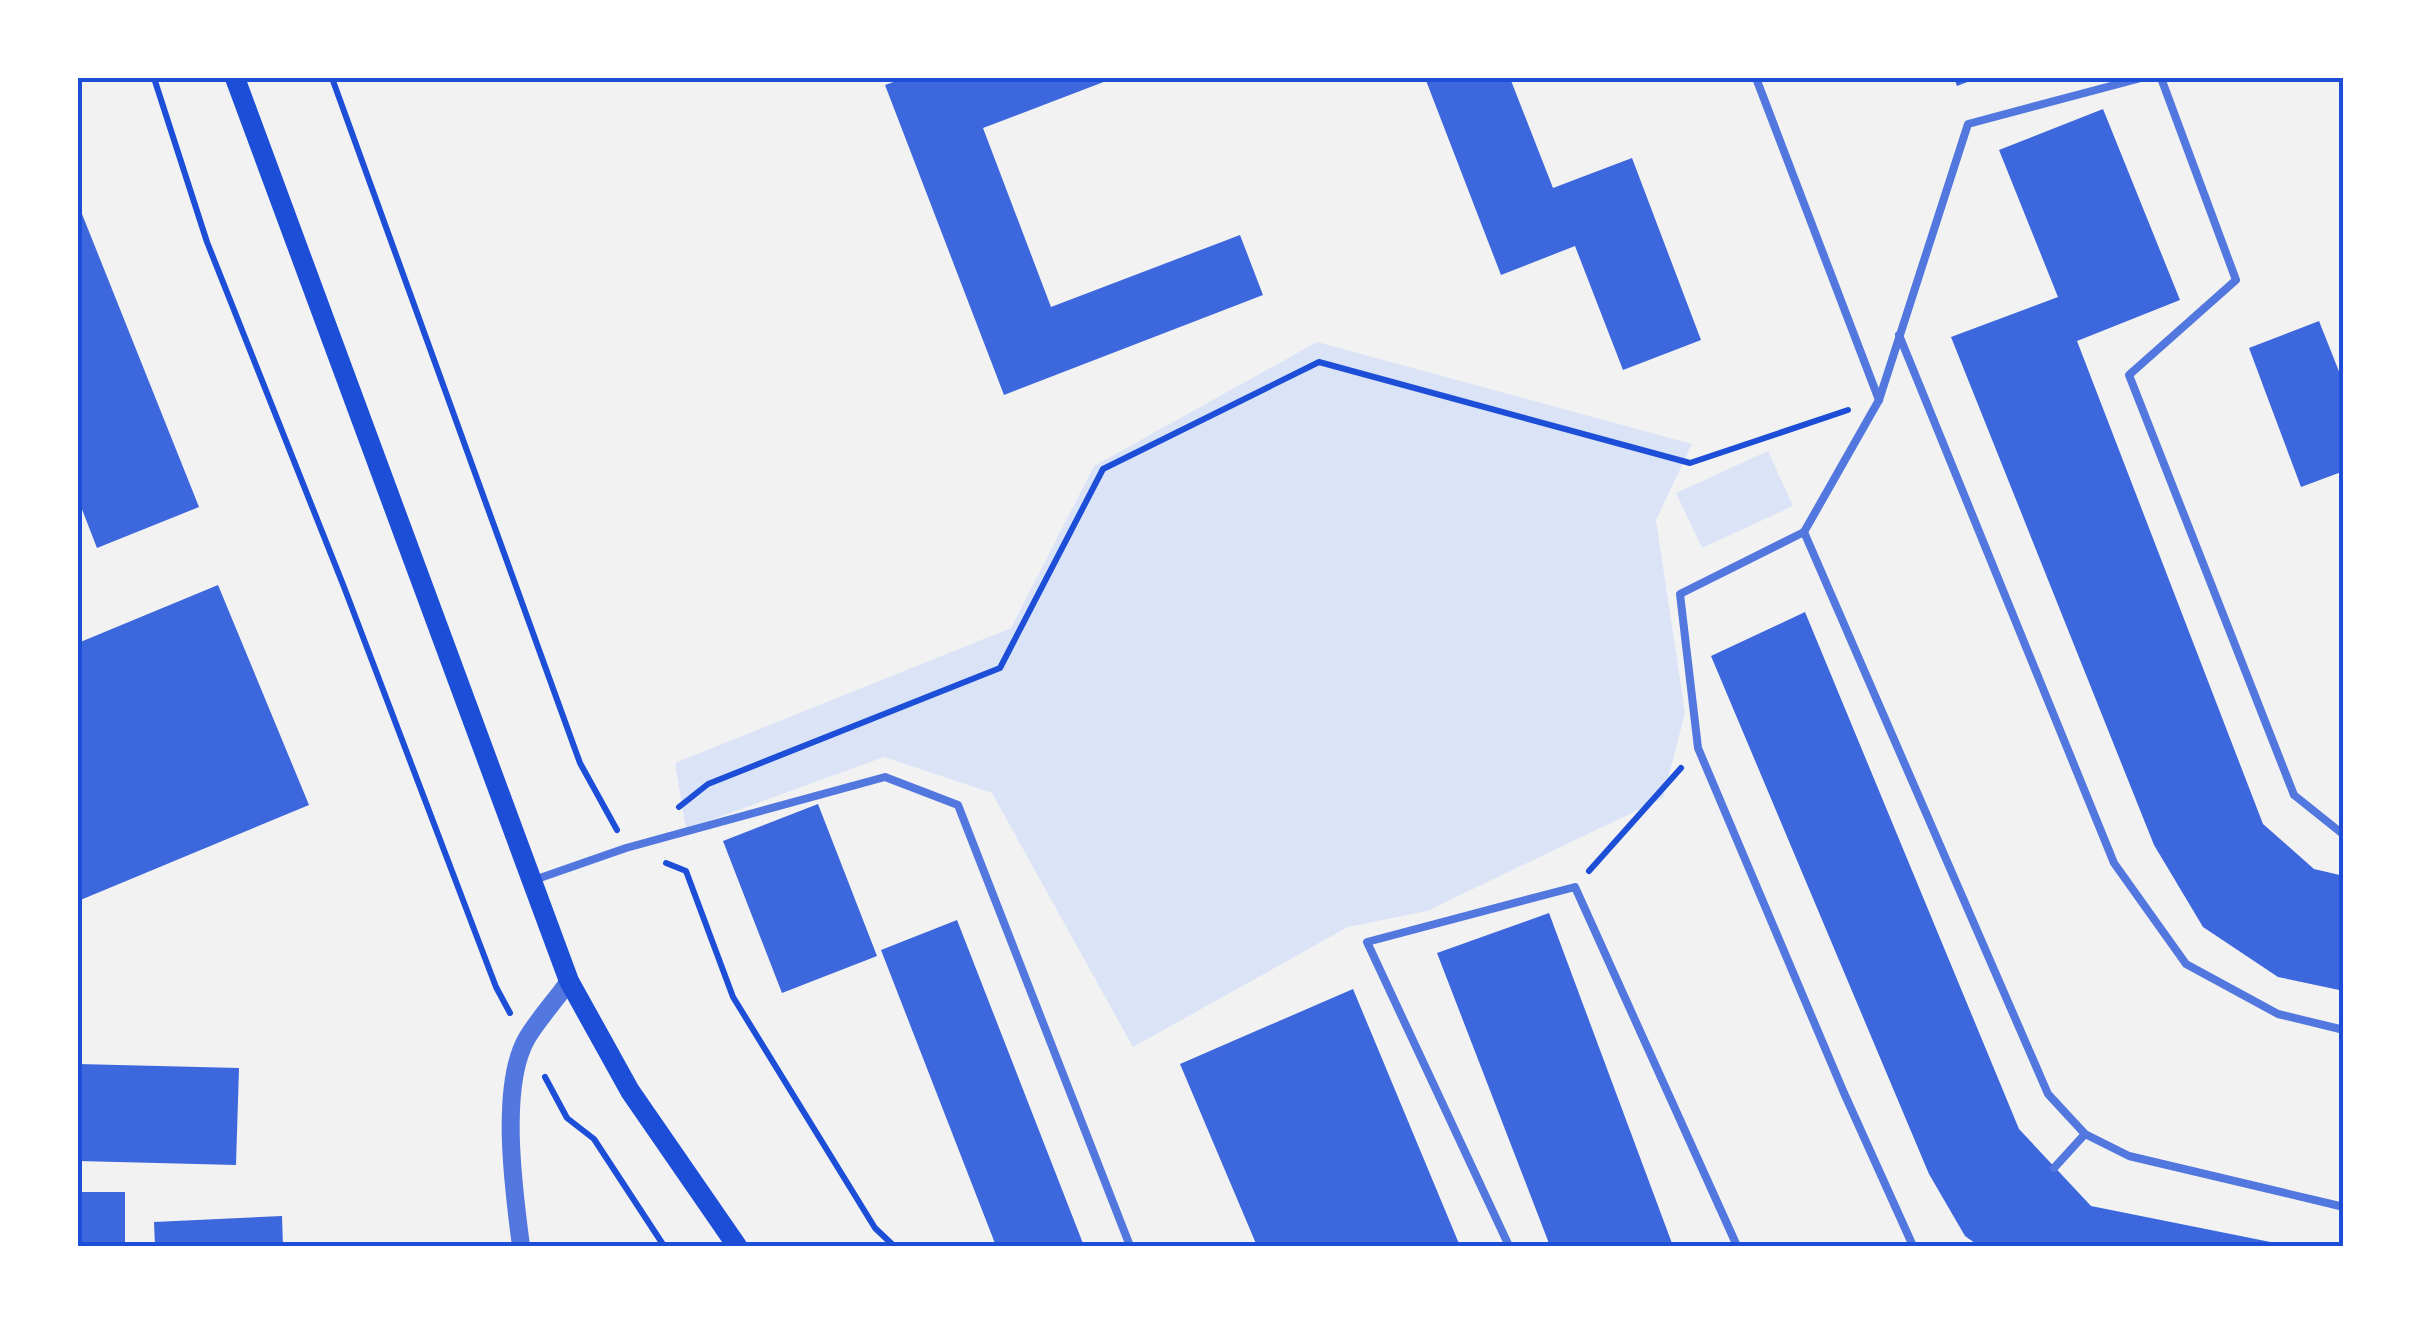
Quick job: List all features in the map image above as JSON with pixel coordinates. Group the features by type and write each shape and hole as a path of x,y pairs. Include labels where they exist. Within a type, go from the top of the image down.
{"main road":[{"path":"235,78 569,981 630,1091 737,1246"}],"street":[{"path":"521,1246 511,1172 513,1088 525,1040 569,981"}],"lane":[{"path":"1756,78 1878,400"},
{"path":"1913,1246 1698,748 1680,594 1804,532 1878,400 1968,124 2141,78"},
{"path":"2161,78 2236,280 2129,375 2294,795 2344,835"},
{"path":"1900,335 2114,863 2186,964 2278,1014 2344,1030"},
{"path":"1804,532 2048,1094 2085,1134 2129,1156 2344,1208"},
{"path":"534,880 626,848 886,777 958,805 1130,1246"},
{"path":"1509,1246 1367,942 1575,887 1737,1246"},
{"path":"2054,1168 2085,1134"}],"path":[{"path":"154,78 207,242 496,987 567,1118 594,1139 664,1246"},
{"path":"332,78 580,763 626,848 686,871 733,997 875,1228 894,1246"},
{"path":"667,816 708,784 1000,668 1104,469 1319,362 1690,463 1878,400"},
{"path":"1575,887 1698,748"}],"shaded area":[{"path":"1317,342 1692,444 1656,520 1685,713 1663,798 1427,911 1348,927 1133,1047 992,793 884,757 686,829 675,763 1011,628 1094,466"},
{"path":"1768,451 1793,506 1702,548 1676,493"}],"building":[{"path":"905,78 1114,78 983,128 1051,307 1240,235 1263,295 1004,395 885,85"},
{"path":"1425,78 1510,78 1553,188 1632,158 1701,340 1623,370 1575,246 1501,275"},
{"path":"1954,78 1978,78 1957,86"},
{"path":"2103,109 2180,300 2077,341 2263,824 2314,869 2344,876 2344,991 2278,977 2203,927 2154,845 1951,337 2058,297 1999,150"},
{"path":"78,204 199,507 97,548 78,499"},
{"path":"2319,321 2344,384 2344,471 2301,487 2249,348"},
{"path":"218,585 309,805 78,901 78,643"},
{"path":"1805,612 2019,1129 2091,1206 2290,1246 1979,1246 1965,1236 1929,1174 1711,656"},
{"path":"818,804 877,956 782,993 723,841"},
{"path":"1549,913 1673,1246 1550,1246 1437,953"},
{"path":"957,920 1084,1246 996,1246 881,950"},
{"path":"1353,989 1460,1246 1257,1246 1180,1064"},
{"path":"78,1064 239,1068 236,1165 78,1161"},
{"path":"78,1192 125,1192 125,1246 78,1246"},
{"path":"282,1216 283,1246 155,1246 154,1222"}]}
